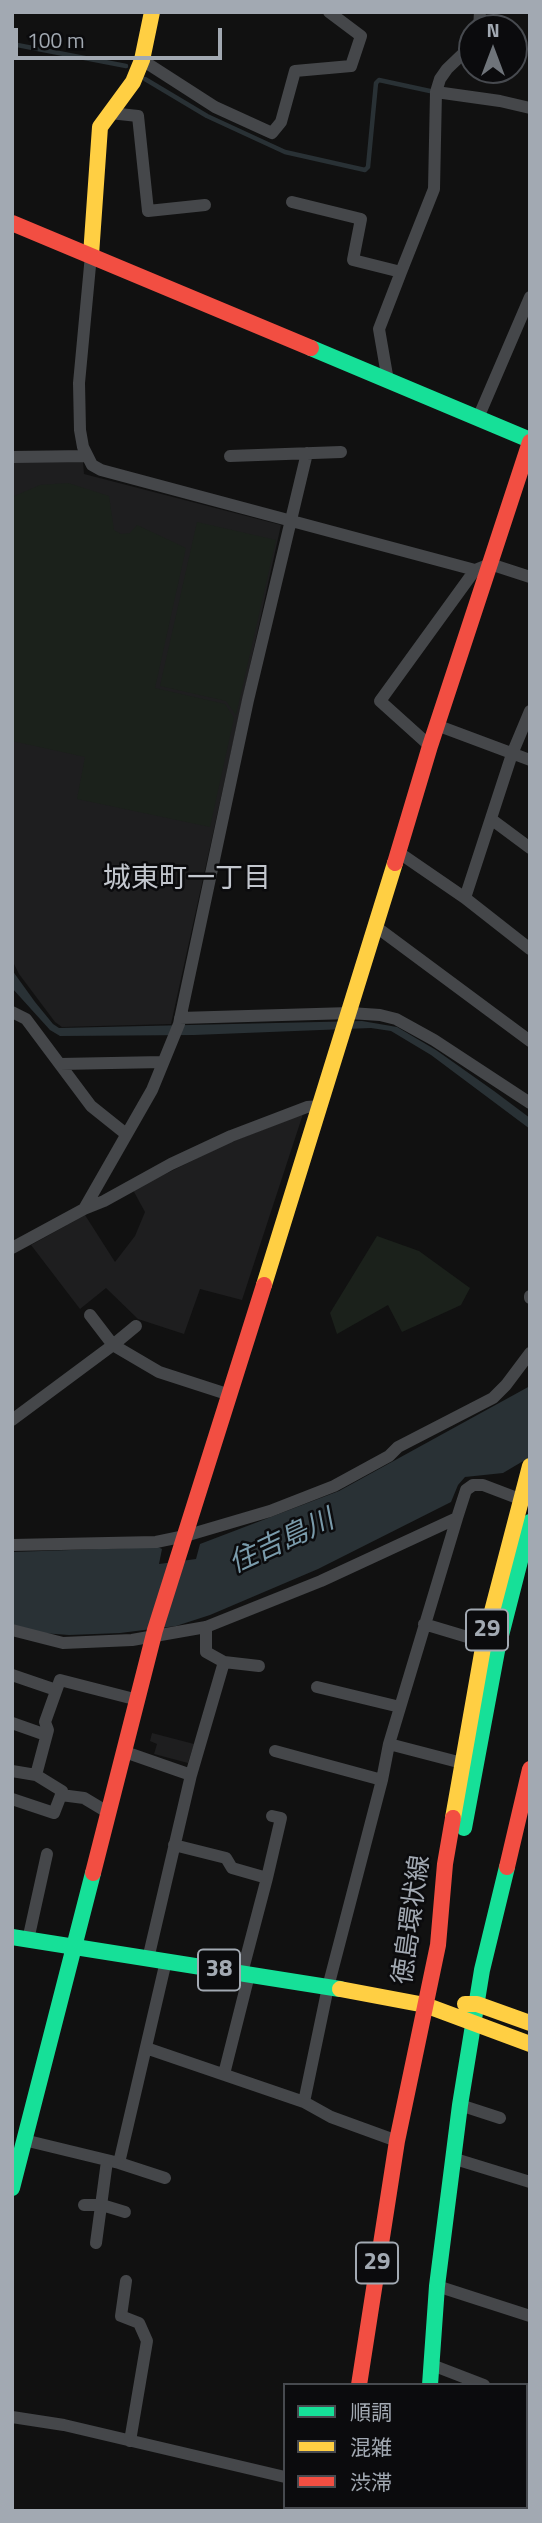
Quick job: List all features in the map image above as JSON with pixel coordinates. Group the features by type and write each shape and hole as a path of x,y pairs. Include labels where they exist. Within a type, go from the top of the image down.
{"main road":[{"path":"91,255 100,127 133,82 142,60 152,12"},
{"path":"12,223 530,441 482,567 439,726 430,746 348,1021 155,1633 12,2188"},
{"name":"徳島環状線","path":"359,2383 397,2141 438,1945 445,1864 484,1642 525,1501 529,1468"},
{"path":"438,1945 459,1856 498,1651 530,1522"},
{"path":"527,1789 530,1757"},
{"path":"430,2383 437,2286 460,2105 494,1913 530,1769"},
{"name":"38","path":"20,1938 425,2005 530,2044"},
{"name":"38","path":"425,2005 477,2004 530,2023"}],"street":[{"path":"142,60 215,107 272,133 281,122 295,71 351,66 361,36 329,12"},
{"path":"388,381 379,329 434,189 436,92 440,79 458,58"},
{"path":"436,92 530,108"},
{"path":"110,113 138,116 148,211 205,205"},
{"path":"292,202 361,219 352,260 401,272"},
{"path":"91,255 79,383 80,430 92,465 102,470 290,520 530,577"},
{"path":"478,418 530,297"},
{"path":"230,456 341,452"},
{"path":"84,1209 152,1090 180,1021 248,701 307,453"},
{"path":"12,457 88,457"},
{"path":"430,746 380,701 482,567"},
{"path":"465,898 512,754 530,711"},
{"path":"439,726 530,760"},
{"path":"491,819 530,848"},
{"path":"398,852 465,898 530,948"},
{"path":"375,926 530,1041"},
{"path":"13,1014 26,1019 91,1106 126,1134"},
{"path":"180,1021 348,1021 380,1015 396,1019 433,1040 530,1103"},
{"path":"60,1064 163,1062"},
{"path":"12,1248 171,1164 231,1136 307,1107 320,1106"},
{"path":"90,1315 113,1345 159,1373 230,1395"},
{"path":"12,1420 136,1325"},
{"path":"12,1545 156,1542 270,1511 334,1486 389,1456 398,1447 492,1398 506,1385 530,1353"},
{"path":"304,2102 328,1987 382,1780 388,1744 466,1490 473,1485 483,1486 525,1501"},
{"path":"12,1630 63,1643 131,1640 155,1633 206,1628 321,1581 457,1518"},
{"path":"424,1624 484,1642"},
{"path":"206,1628 206,1652 224,1662 259,1666"},
{"path":"148,1959 191,1775 224,1662"},
{"path":"12,1675 56,1690"},
{"path":"36,1775 48,1730 45,1722 60,1679 138,1700"},
{"path":"317,1687 400,1707"},
{"path":"12,1723 46,1735"},
{"path":"388,1744 463,1763"},
{"path":"275,1751 382,1780"},
{"path":"125,1752 191,1775"},
{"path":"12,1771 36,1775 62,1791 54,1813 12,1800"},
{"path":"61,1795 84,1798 109,1814"},
{"path":"224,2074 281,1818 272,1816"},
{"path":"174,1844 226,1858 232,1868 267,1878"},
{"path":"20,1938 47,1854"},
{"path":"96,2243 102,2205 146,2048 166,1961"},
{"path":"146,2048 304,2102 331,2118 397,2141"},
{"path":"460,2105 500,2118"},
{"path":"24,2140 165,2178"},
{"path":"452,2158 530,2182"},
{"path":"84,2205 102,2205 125,2212"},
{"path":"126,2281 121,2316 139,2323 147,2341 130,2441"},
{"path":"437,2286 530,2315"},
{"path":"432,2365 479,2383"},
{"path":"12,2417 64,2425 283,2477"}],"shaded area":[{"path":"12,462 83,462 84,474 281,525 171,1024 62,1027 55,1022 19,974 12,960"},
{"path":"68,483 109,496 114,530 121,534 130,533 137,525 186,548 155,688 225,704 234,718 210,827 77,799 85,757 12,741 12,497 40,485"},
{"path":"197,522 276,540 236,715 226,701 160,686"},
{"path":"303,1114 242,1300 200,1289 184,1334 138,1319 106,1288 80,1309 31,1245 85,1215 115,1262 135,1236 145,1212 133,1190 226,1144"},
{"path":"377,1236 419,1251 470,1288 461,1305 402,1332 388,1305 337,1334 330,1313"},
{"path":"152,1733 194,1744 188,1763 154,1754 157,1744 150,1741"}],"water":[{"path":"12,970 35,1002 59,1028 362,1021 397,1027 436,1050 530,1118 530,1129 431,1055 391,1031 371,1028 194,1035 60,1036 50,1030 12,988"},
{"name":"住吉島川","path":"530,1386 530,1457 503,1473 465,1477 458,1485 451,1502 318,1569 210,1615 176,1626 120,1633 69,1635 42,1633 12,1626 12,1552 158,1547 162,1549 159,1564 196,1559 200,1544 339,1491"}],"waterway":[{"path":"12,44 126,66"},
{"path":"145,79 207,116 285,152 365,170 368,167 376,83 379,80 430,91"}],"traffic: fast":[{"path":"311,348 530,440"},
{"path":"464,1828 497,1651 530,1522"},
{"path":"430,2383 437,2286 460,2105 482,1970 507,1867"},
{"path":"12,2188 93,1873"},
{"path":"12,1937 340,1989"}],"traffic: slow":[{"path":"91,255 100,127 133,82 142,60 152,12"},
{"path":"264,1285 395,863"},
{"path":"453,1818 484,1642 530,1466"},
{"path":"340,1989 425,2005 530,2044"},
{"path":"465,2004 477,2004 530,2023"}],"traffic: jam":[{"path":"12,223 311,348"},
{"path":"395,863 430,746 530,442"},
{"path":"93,1873 155,1630 264,1285"},
{"path":"507,1867 530,1769"},
{"path":"359,2383 397,2141 438,1945 445,1864 453,1818"}],"district":[{"name":"城東町一丁目","path":"187,880"}]}
